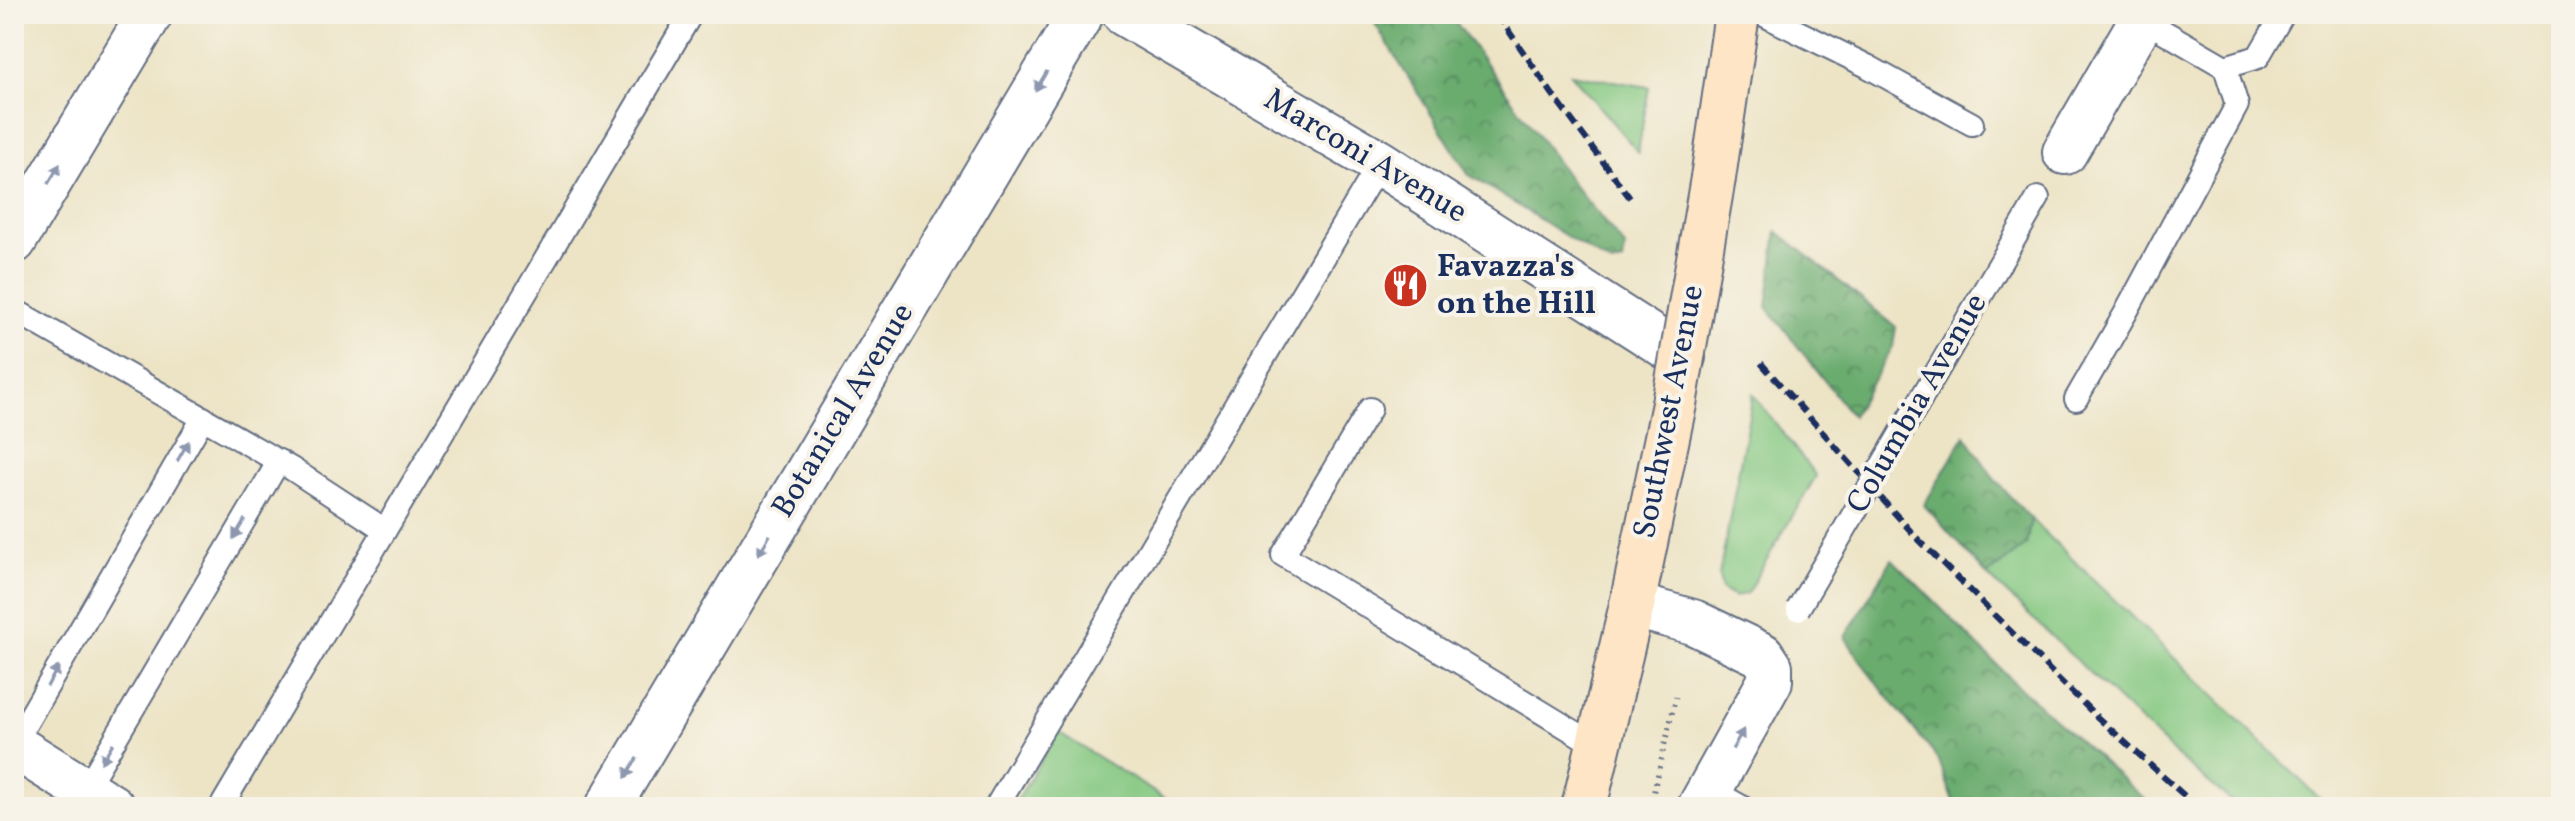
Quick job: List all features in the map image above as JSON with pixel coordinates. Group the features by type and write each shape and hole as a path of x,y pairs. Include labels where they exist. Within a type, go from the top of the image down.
{"street":[{"path":"14,241 150,14"},
{"name":"Botanical Avenue","path":"608,807 1081,14"},
{"name":"Marconi Avenue","path":"1125,14 1380,163 1683,357"},
{"name":"Southwest Avenue","path":"1584,807 1632,605 1674,404 1713,178 1737,14"},
{"path":"2065,152 2143,17"},
{"path":"1632,605 1706,627 1762,655 1770,667 1770,681 1718,801"},
{"path":"14,745 99,799"}],"lane":[{"path":"221,807 691,14"},
{"path":"1762,14 1867,66 1972,124"},
{"path":"2225,67 2258,57 2283,14"},
{"path":"2076,399 2133,300 2237,105 2225,67 2143,17"},
{"path":"996,807 1380,163"},
{"name":"Columbia Avenue","path":"1798,609 2038,198"},
{"path":"14,310 279,461 385,530"},
{"path":"1370,409 1283,555 1599,747"},
{"path":"14,745 203,418"},
{"path":"99,799 279,461"}],"path":[{"path":"1650,807 1676,697"}],"green space":[{"path":"1369,14 1450,14 1573,184 1625,247 1623,262 1612,265 1468,174"},
{"path":"1571,74 1649,87 1638,152"},
{"path":"1777,231 1896,327 1893,347 1852,416 1767,307"},
{"path":"1753,394 1816,476 1747,593 1735,597 1722,590 1719,576"},
{"path":"1965,435 1995,480 2031,519 2026,545 1987,575 1924,505"},
{"path":"2031,519 2328,807 2238,807 2175,754 1987,575 2026,545"},
{"path":"1892,559 2018,686 2153,807 1956,807 1938,759 1871,676 1845,637"},
{"path":"1058,732 1178,807 1013,807"}],"railway":[{"path":"1497,14 1630,198"},
{"path":"1761,363 1915,536 2096,716 2197,807"}],"place":[{"name":"Favazza's on the Hill","path":"1406,286"}]}
